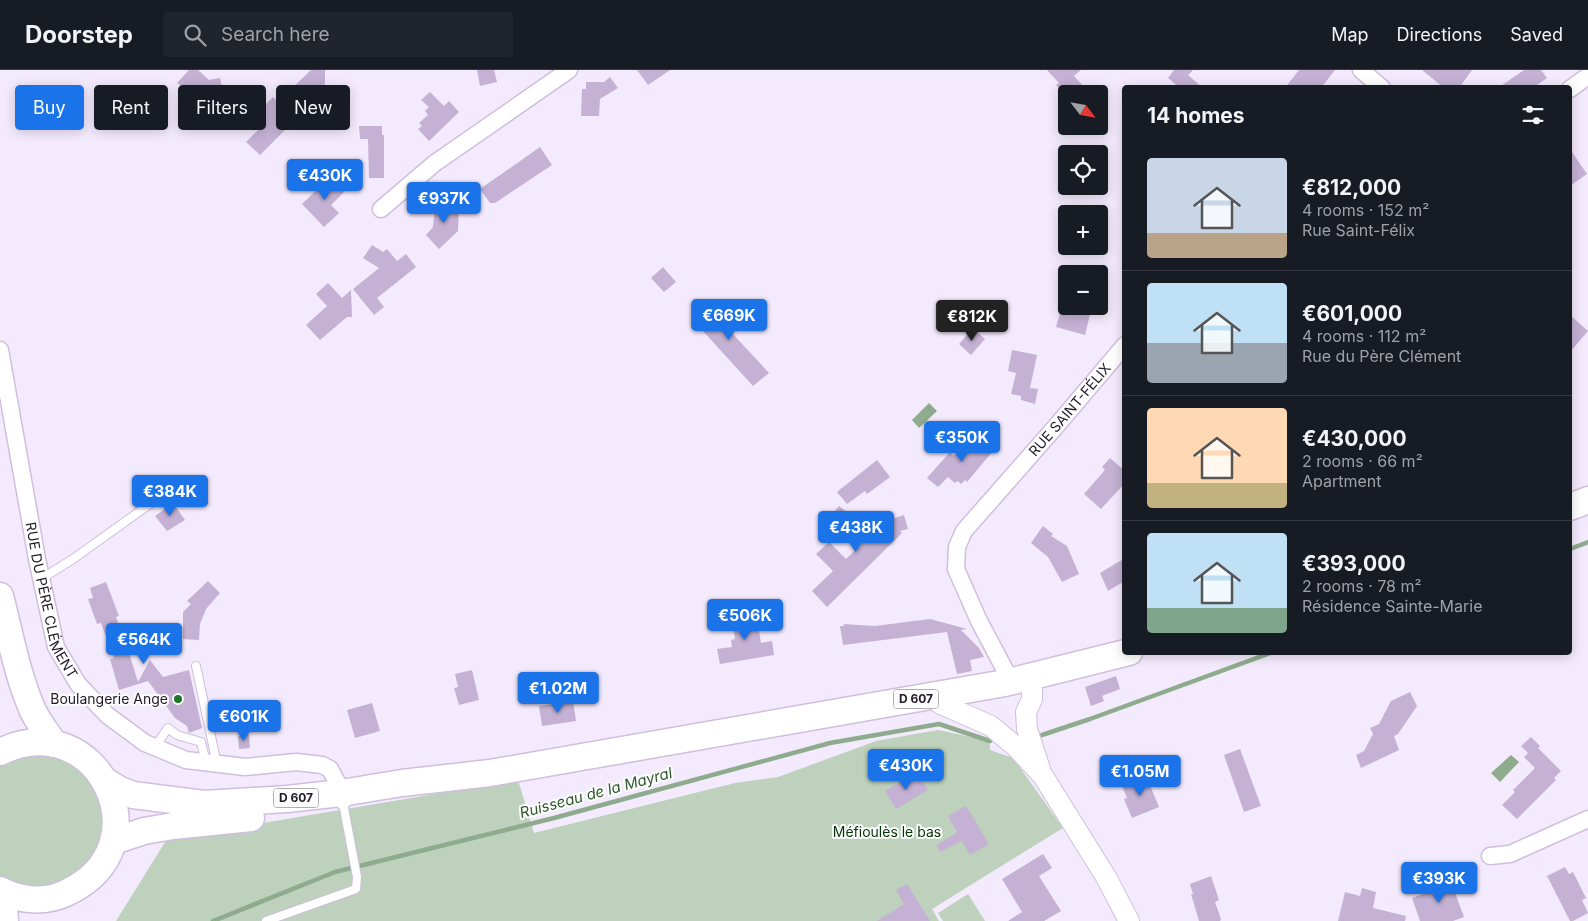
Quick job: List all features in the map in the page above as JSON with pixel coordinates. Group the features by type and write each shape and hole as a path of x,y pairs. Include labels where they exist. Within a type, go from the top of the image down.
{"main road":[{"path":"1572,505 1588,500"},
{"path":"0,596 27,695 34,712 54,744"},
{"name":"D 607","path":"114,841 144,831 173,826 266,816 402,783 490,773 1005,683 1122,654"},
{"name":"D 607","path":"828,714 999,696 1093,671 1138,655"},
{"path":"0,752 25,743 36,742 54,744 79,754 94,766 105,781 115,806 116,822 114,841 108,856 97,872 81,886 58,897 44,900 16,897 2,891 5,921"},
{"name":"D 607","path":"105,781 133,795 204,804 342,798"},
{"path":"46,921 58,897"}],"street":[{"path":"381,209 435,162 569,70"},
{"path":"1361,70 1378,85"},
{"path":"1572,88 1588,76"},
{"name":"RUE SAINT-FÉLIX","path":"1005,683 1004,670 979,621 956,569 957,547 964,531 1122,349"},
{"name":"RUE DU PÈRE CLÉMENT","path":"0,350 41,579 56,647 78,684 107,715 145,743 186,760 210,763 245,767 296,762 322,765 330,769 342,798"},
{"path":"1032,687 1032,699 1026,712 1027,729 1043,776"},
{"path":"939,703 991,726 1015,746 1043,776 1106,877 1129,921"},
{"path":"1490,856 1510,854 1588,818"}],"lane":[{"path":"41,579 73,559 168,491"},
{"path":"196,666 215,755 210,763"},
{"path":"155,747 168,728 177,735 201,742 210,763"},
{"path":"266,921 356,889 357,877 342,798"}],"green space":[{"name":"Méfioulès le bas","path":"938,730 990,741 990,750 1013,758 1063,828 932,909 939,921 116,921 167,839 518,780 534,833 735,783 778,777 876,741"},
{"path":"27,755 52,755 73,764 95,787 103,808 102,838 88,865 55,886 32,888 8,881 0,876 0,766"},
{"path":"968,894 985,921 943,921 938,913"}],"shaded area":[{"path":"929,403 937,411 919,428 912,420"},
{"path":"1511,755 1519,762 1500,782 1491,773"}],"building":[{"path":"189,70 198,70 209,80 220,78 222,85 179,85 177,83"},
{"path":"311,70 325,70 324,85 295,85"},
{"path":"477,70 494,70 497,82 480,86"},
{"path":"637,70 670,70 648,85"},
{"path":"1047,70 1081,70 1074,76 1082,85 1058,85 1058,87 1056,85 1059,83"},
{"path":"1174,70 1193,70 1188,75 1200,85 1176,85 1168,78"},
{"path":"1299,70 1335,70 1323,85 1287,85"},
{"path":"1422,70 1472,70 1461,85 1440,85"},
{"path":"1524,70 1541,70 1547,78 1537,85 1502,85"},
{"path":"610,77 618,88 600,99 599,116 581,116 582,89 586,89 586,82 604,82"},
{"path":"430,92 444,106 449,101 459,112 429,141 418,129 422,126 419,123 428,115 425,111 429,107 421,100"},
{"path":"273,97 276,100 276,130 285,130 260,155 246,142 258,130 266,130 266,104"},
{"path":"359,126 382,126 382,135 384,135 384,178 369,178 368,139 360,139"},
{"path":"540,147 552,165 495,203 490,203 480,189"},
{"path":"1572,152 1587,174 1572,185"},
{"path":"329,178 334,178 346,190 331,205 339,213 324,227 302,204"},
{"path":"435,204 459,205 458,231 439,249 426,235 433,227"},
{"path":"372,245 383,252 387,249 397,261 406,254 416,267 377,298 384,307 374,315 353,289 379,268 363,258"},
{"path":"663,267 676,282 664,292 651,278"},
{"path":"328,283 342,298 351,290 352,317 347,317 320,340 306,325 327,306 316,294"},
{"path":"716,299 738,325 731,332 769,373 753,386 692,319"},
{"path":"1059,315 1090,315 1085,335 1056,327"},
{"path":"1572,317 1588,331 1572,350"},
{"path":"973,328 985,339 971,355 959,344"},
{"path":"1012,350 1037,355 1030,388 1038,389 1035,404 1021,400 1021,396 1011,394 1016,373 1008,371"},
{"path":"974,434 993,451 967,482 965,480 961,484 958,481 955,483 948,477 938,487 927,478 950,452 954,456"},
{"path":"1110,458 1122,468 1122,486 1101,509 1084,494 1105,470 1102,467"},
{"path":"877,460 890,477 867,494 865,491 847,504 837,492"},
{"path":"173,503 185,520 167,531 155,516"},
{"path":"839,506 864,525 904,515 908,529 900,531 902,533 827,607 812,591 833,571 816,554 829,542 846,559 861,545 850,516 840,527 829,518"},
{"path":"1043,526 1053,534 1051,536 1067,546 1079,574 1062,582 1048,557 1031,543"},
{"path":"1122,560 1122,583 1108,591 1100,573"},
{"path":"208,581 220,593 206,609 200,624 199,640 183,639 183,612 191,604 187,601"},
{"path":"106,582 119,616 116,617 138,682 150,660 163,677 189,670 202,728 189,733 187,726 175,718 148,681 119,690 110,659 114,658 101,623 97,624 88,599 93,598 90,588"},
{"path":"756,613 761,643 772,641 774,655 720,664 717,649 732,647 731,640 735,639 731,617"},
{"path":"930,619 967,629 961,630 979,648 984,657 970,660 972,671 957,674 947,632 843,645 840,626 845,626 843,624 875,626"},
{"path":"472,670 479,700 459,705 454,688 458,687 455,674"},
{"path":"1116,676 1120,689 1102,696 1104,701 1091,706 1085,687"},
{"path":"1410,692 1417,706 1398,734 1394,736 1399,750 1361,768 1356,755 1364,751 1373,734 1370,728 1379,724 1391,701"},
{"path":"573,701 576,721 542,726 539,706"},
{"path":"372,703 380,731 355,738 347,710"},
{"path":"249,735 250,748 239,749 238,736"},
{"path":"1531,737 1540,746 1538,748 1561,771 1554,778 1556,780 1517,819 1502,805 1515,792 1513,790 1535,768 1524,757 1528,753 1521,746"},
{"path":"1240,749 1261,806 1244,812 1224,755"},
{"path":"917,772 928,790 896,809 885,791"},
{"path":"1146,776 1159,807 1132,818 1124,799 1127,798 1122,786"},
{"path":"966,806 989,844 970,855 962,841 940,852 937,845 957,832 948,816"},
{"path":"1043,854 1052,868 1039,876 1061,911 1044,921 1008,921 1022,912 1002,879"},
{"path":"1565,867 1569,874 1573,872 1586,898 1582,900 1588,913 1573,921 1570,921 1547,876"},
{"path":"1211,876 1219,900 1215,902 1221,919 1220,921 1199,921 1190,884"},
{"path":"1450,879 1464,917 1453,921 1420,921 1412,898 1428,892 1426,887"},
{"path":"907,884 930,921 877,921 904,904 896,890"},
{"path":"1362,888 1376,892 1373,908 1406,916 1405,921 1338,921 1345,892 1360,896"}],"waterway":[{"name":"Ruisseau de la Mayral","path":"1572,548 1588,542"},
{"name":"Ruisseau de la Mayral","path":"1042,735 1265,655"},
{"name":"Ruisseau de la Mayral","path":"213,921 335,872 554,818 830,743 939,724 990,741"}],"place":[{"name":"Boulangerie Ange","path":"178,699"}]}
